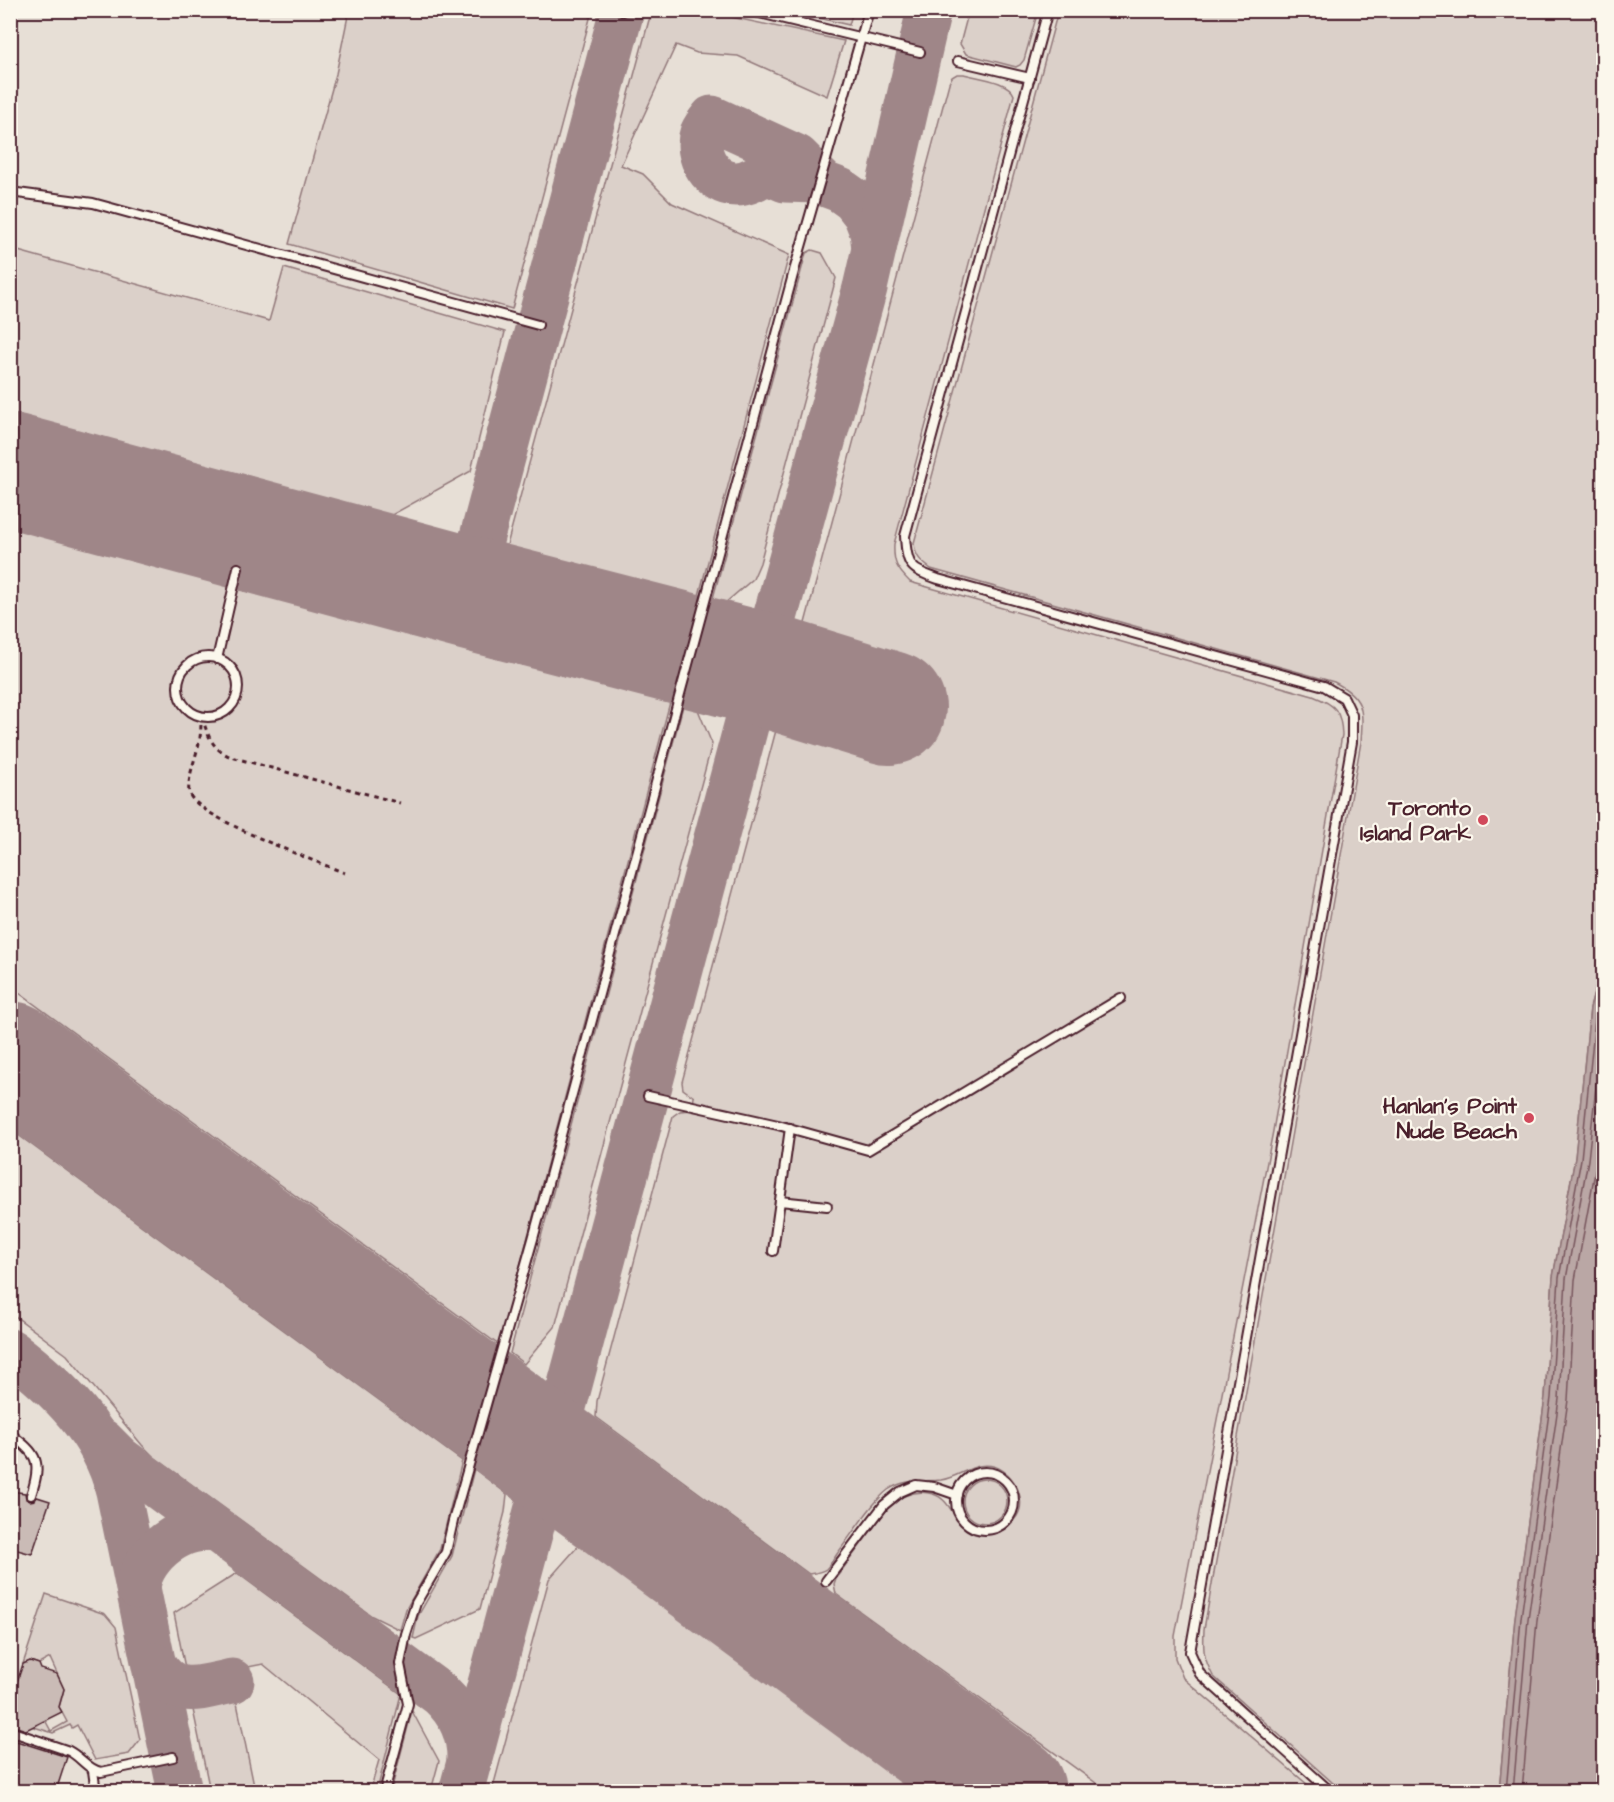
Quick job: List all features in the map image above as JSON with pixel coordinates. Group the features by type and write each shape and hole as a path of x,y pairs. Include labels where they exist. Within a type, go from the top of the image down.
{"lane":[{"path":"747,10 920,52"},
{"path":"384,1791 408,1704 400,1664 406,1634 416,1603 446,1552 536,1228 794,271 869,10"},
{"path":"1048,10 905,536 907,558 917,571 938,579 1324,686 1344,698 1352,715 1352,742 1190,1652 1200,1674 1331,1791"},
{"path":"958,61 1030,78"},
{"path":"10,192 93,203 538,325"},
{"path":"217,659 238,568"},
{"path":"208,657 226,663 233,670 238,690 235,700 221,714 201,716 185,706 180,698 179,679 183,670 190,663 208,657"},
{"path":"648,1096 790,1128 868,1150 1121,998"},
{"path":"773,1251 790,1128"},
{"path":"780,1201 827,1206"},
{"path":"10,1434 33,1453 37,1463 38,1475 31,1495"},
{"path":"993,1473 1008,1483 1014,1500 1013,1510 1001,1525 982,1530 965,1522 959,1514 957,1495 966,1479 974,1474 993,1473"},
{"path":"826,1581 884,1505 900,1492 916,1485 934,1487 957,1495"},
{"path":"10,1731 77,1755 93,1771 96,1791"},
{"path":"93,1771 101,1772 173,1757"}],"path":[{"path":"201,716 214,747 231,757 400,803"},
{"path":"201,716 199,742 189,786 192,800 208,813 258,838 345,873"}],"shaded area":[{"path":"853,10 849,25 789,11"},
{"path":"969,10 1038,11 1024,60 1020,65 1016,67 966,54 960,44"},
{"path":"10,11 1073,11 1387,679 1377,1791 11,1791"},
{"path":"349,11 592,11 512,309 289,244 336,74"},
{"path":"659,11 703,11 844,41 827,96 738,56 697,53 676,45 621,165 643,174 672,203 789,255 697,603 688,610 503,560 649,20"},
{"name":"Toronto Island Park","path":"1058,11 1603,11 1603,960 1590,1008 1575,1158 1553,1277 1545,1397 1515,1618 1499,1791 1342,1791 1213,1676 1204,1653 1204,1629 1361,742 1362,713 1360,706 1352,694 1334,682 931,569 917,555 914,543"},
{"path":"957,74 1000,83 1011,90 1014,95 894,544 895,561 899,569 910,582 1313,696 1332,706 1340,720 1342,735 1273,1131 1175,1636 1175,1658 1183,1678 1315,1791 1107,1791 836,1594 834,1584 836,1578 891,1504 906,1495 922,1492 941,1498 957,1520 970,1532 980,1535 993,1534 1007,1528 1019,1513 1020,1496 1012,1479 1003,1470 986,1465 979,1466 946,1479 907,1482 894,1486 882,1495 861,1520 826,1569 809,1574 596,1417 597,1401 673,1116 680,1111 692,1110 694,1097 683,1089 682,1082 779,719 782,716 884,744 904,669 800,642 949,83"},
{"path":"11,249 269,321 284,268 505,332 471,471 370,527 11,431"},
{"path":"812,250 822,253 836,278 760,563 753,579 718,609 709,613 806,253"},
{"path":"11,508 665,682 673,691 499,1345 11,987"},
{"path":"690,690 712,744 555,1327 524,1364 510,1353 687,691"},
{"path":"10,1129 462,1461 440,1549 406,1609 400,1630 372,1616 153,1456 67,1355 11,1313"},
{"path":"474,1469 507,1494 505,1512 480,1609 416,1639 413,1638 418,1616 452,1556"},
{"path":"985,1479 1000,1486 1007,1501 1000,1516 985,1523 970,1516 963,1501 970,1486"},
{"path":"580,1544 915,1791 492,1791 549,1579"},
{"path":"237,1573 401,1694 377,1791 370,1791 379,1760 263,1664 199,1677 185,1668 174,1613"},
{"path":"46,1594 105,1614 116,1627 140,1740 129,1754 95,1760 77,1725 72,1728 70,1725 53,1733 34,1727 45,1720 51,1731 67,1722 59,1707 64,1689 50,1658 39,1664 30,1661 23,1664"},
{"path":"223,1693 237,1703 255,1791 210,1791 191,1700"},
{"path":"412,1711 439,1761 431,1791 391,1791"}],"water":[{"path":"1603,960 1603,1791 1499,1791 1515,1618 1545,1397 1553,1277 1575,1158 1590,1008"}],"building":[{"path":"10,1491 25,1493 26,1499 30,1501 37,1497 50,1501 32,1554 10,1548"},
{"path":"30,1661 39,1664 41,1669 57,1674 64,1689 59,1707 62,1712 26,1730 10,1725 10,1702 23,1664"},
{"path":"10,1739 67,1757 56,1791 10,1791"}],"taxiway":[{"path":"467,593 622,10"},
{"path":"461,1792 865,288 929,10"},
{"path":"823,183 797,157 712,118 702,133 700,142 703,159 713,174 727,183 744,183 766,172 785,180 816,181 840,190 854,200 865,214 872,232 874,248"},
{"path":"10,1064 22,1066"},
{"path":"10,1351 45,1380 77,1412 102,1449 111,1470 118,1491 180,1792"},
{"path":"102,1441 119,1458 218,1531"},
{"path":"138,1587 147,1563 167,1543 192,1531 205,1529 218,1531 440,1694 458,1716 466,1733 469,1762"},
{"path":"154,1665 162,1676 179,1687 198,1688 232,1681"}],"runway":[{"path":"10,470 467,593 762,669 889,708"},
{"path":"10,1058 1009,1792"}],"place":[{"name":"Toronto Island Park","path":"1483,820"},
{"name":"Hanlan's Point Nude Beach","path":"1529,1118"}]}
